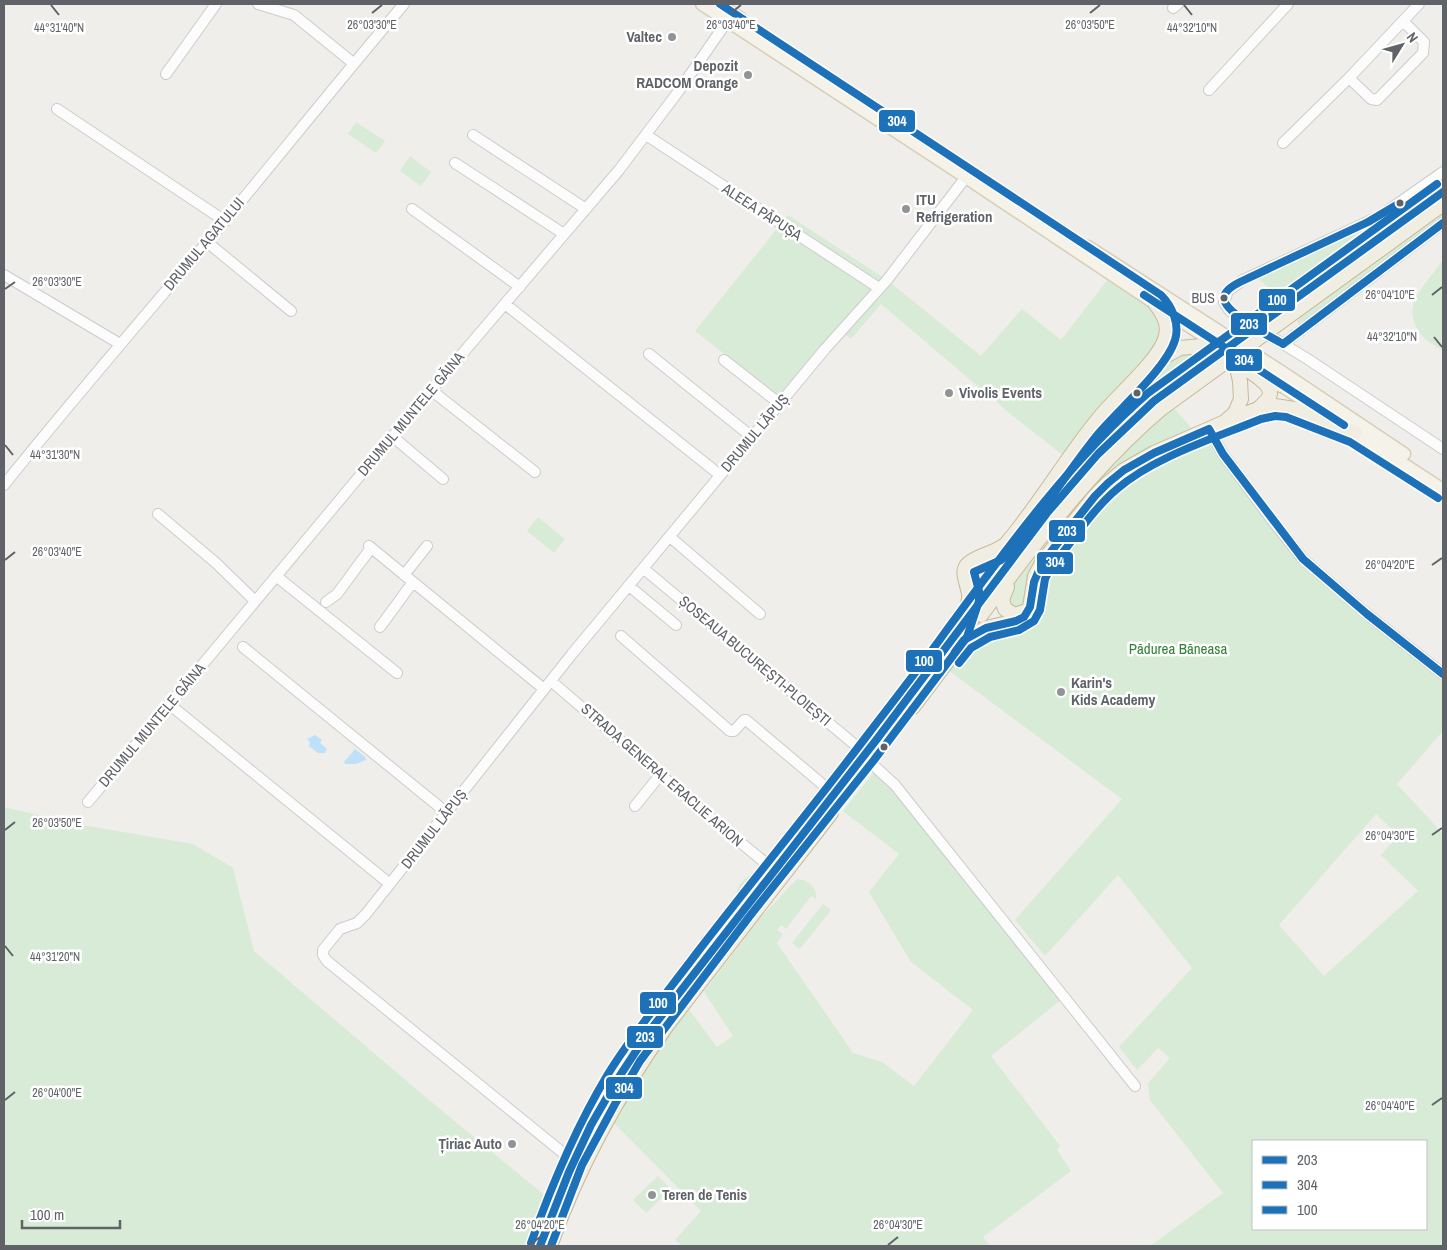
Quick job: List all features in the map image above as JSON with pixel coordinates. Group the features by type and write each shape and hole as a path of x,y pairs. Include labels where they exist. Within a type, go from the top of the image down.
{"highway":[{"path":"1023,552 1066,489 1139,414 1178,383 1443,192"},
{"path":"550,1246 583,1164 613,1107 641,1061 1023,552 1105,462 1156,413 1443,204"},
{"path":"961,636 969,600 964,572 965,567 969,563 996,551 1006,544 1091,427 1150,363 1165,340 1167,327 1165,318 1155,303"},
{"path":"1150,363 1173,350 1193,346 1210,348 1264,382 1270,393 1259,408"},
{"path":"1241,368 1282,379"},
{"path":"1241,368 1241,398"},
{"path":"1225,422 1236,413 1241,398 1248,386 1258,384 1264,388 1265,393 1259,408"},
{"path":"961,636 1020,620 1027,614 1034,582 1042,563 1099,491 1124,470 1154,453 1259,408 1276,406 1288,407 1356,433"},
{"path":"969,563 970,576 980,581 1013,564"},
{"path":"1013,564 1002,600 1003,607 1007,612 1015,615 1023,613 1030,607"},
{"path":"540,1246 573,1162 606,1099 632,1055 834,794 868,758"}],"main road":[{"path":"702,4 1155,303 1282,379 1443,480"},
{"path":"718,4 1090,249 1282,379 1356,433 1443,490"}],"street":[{"path":"166,74 216,4"},
{"path":"258,4 290,13 299,18 353,63"},
{"name":"DRUMUL AGATULUI","path":"4,485 404,4"},
{"path":"1210,90 1288,4"},
{"path":"1283,143 1349,78 1419,4"},
{"name":"DRUMUL MUNTELE GĂINA","path":"88,802 392,436 619,170 678,92 728,20"},
{"path":"1349,78 1371,99 1377,100 1423,53 1424,42 1403,21"},
{"path":"57,109 225,221"},
{"name":"ALEEA PĂPUȘA","path":"646,135 880,288"},
{"path":"473,136 586,209"},
{"path":"455,162 564,234"},
{"path":"1443,172 1380,216 1253,274 1231,288 1224,298 1225,306 1229,310 1443,449"},
{"name":"DRUMUL LĂPUȘ","path":"573,1162 327,961 323,955 324,950 340,929 356,923 366,914 551,680 825,349 880,288 966,177"},
{"path":"412,209 520,287"},
{"path":"1283,344 1443,222"},
{"path":"207,242 291,311"},
{"path":"4,275 120,344"},
{"path":"505,304 720,475"},
{"path":"649,354 752,437"},
{"path":"724,360 780,404"},
{"path":"431,390 535,472"},
{"path":"1209,429 1224,454 1303,559 1367,614 1443,674"},
{"path":"392,436 443,479"},
{"path":"158,514 216,563 256,601"},
{"path":"670,537 760,614"},
{"path":"404,574 427,546"},
{"path":"326,602 337,594 370,547 544,689"},
{"name":"ȘOSEAUA BUCUREȘTI-PLOIEȘTI","path":"644,569 868,758 895,785 1135,1086"},
{"path":"276,576 397,673"},
{"path":"380,627 413,582"},
{"path":"629,586 676,625"},
{"path":"621,636 730,731 734,731 744,720 747,720 834,794"},
{"path":"243,647 447,812"},
{"name":"STRADA GENERAL ERACLIE ARION","path":"551,680 774,870"},
{"path":"170,704 390,884"},
{"path":"635,806 661,774"}],"green space":[{"path":"356,122 385,141 376,153 348,134"},
{"path":"410,156 431,172 421,186 400,171"},
{"path":"1443,172 1443,192 1287,304 1253,274 1349,231"},
{"path":"1443,205 1443,223 1302,329 1292,313"},
{"path":"788,215 887,280 981,356 1022,309 1061,340 1112,274 1155,303 1165,340 1173,350 1218,354 1009,561 993,575 977,580 968,569 993,553 1068,459 1014,417 881,304 851,339 841,331 783,400 695,331"},
{"path":"1443,260 1443,350 1429,342 1419,331 1415,325 1412,310 1419,293"},
{"name":"Pădurea Băneasa","path":"1169,403 1195,432 1207,427 1303,559 1443,674 1443,731 1397,784 1443,834 1443,1246 1150,1246 1223,1193 1150,1100 1148,1083 1170,1058 1158,1048 1137,1070 1119,1047 1192,968 1118,875 1045,956 1015,920 1122,799 944,667 964,640 1016,621 1005,609 1018,567","holes":["1376,814 1398,836 1381,855 1418,891 1324,976 1279,925"]},
{"path":"538,517 565,539 554,553 527,531"},
{"path":"874,772 883,777 1062,999 991,1056 1060,1146 1057,1150 1071,1171 983,1237 990,1246 683,1246 675,1240 701,1211 608,1117 684,1003 717,1047 733,1036 704,992 760,918 796,880 808,882 816,891 816,899 811,896 786,929 781,925 777,930 783,934 777,943 853,1053 882,1062 914,1086 973,1010 911,962 869,892 899,854 843,811"},
{"path":"4,807 77,824 193,844 233,868 254,951 429,1100 548,1198 531,1246 4,1246"},
{"path":"749,876 754,877 756,882 741,899 737,895 738,887"},
{"path":"823,904 831,910 800,949 792,943"},
{"name":"Teren de Tenis","path":"658,1176 671,1189 646,1213 633,1200"}],"water":[{"path":"315,735 322,740 320,743 327,749 325,753 318,753 309,746 310,742 307,739"},
{"path":"355,749 366,760 356,764 345,764 344,762"}],"transit line":[{"name":"304","path":"551,1246 582,1165 640,1061 749,917 874,760 967,637 979,601 979,591 974,572 1001,560 1013,551 1098,434 1162,363 1170,351 1176,334 1174,316 1169,304 1161,295 720,4"},
{"name":"100","path":"531,1243 547,1199 575,1135 596,1094 628,1043 898,695 1016,537 1066,476 1092,447 1148,393 1437,184"},
{"name":"203","path":"540,1246 569,1172 591,1125 617,1080 648,1033 877,739 1047,513 1098,454 1154,401 1443,192"},
{"name":"203","path":"1400,203 1368,222 1235,285 1224,295 1226,304 1249,324 1283,344 1443,223"},
{"name":"304","path":"1144,295 1344,425"},
{"name":"304","path":"959,663 971,648 990,637 1019,630 1034,621 1040,610 1045,579 1050,569 1090,517 1117,489 1149,467 1167,458 1261,419 1275,416 1286,417 1350,442 1438,498"},
{"name":"203","path":"1209,429 1223,454 1303,559 1367,614 1443,674"},
{"name":"203","path":"955,652 964,640 986,628 1016,621 1024,617 1030,607 1034,582 1042,563 1095,496 1108,483 1124,470 1154,453 1209,429"}],"place":[{"name":"Valtec","path":"672,37"},
{"name":"Depozit RADCOM Orange","path":"748,75"},
{"name":"ITU Refrigeration","path":"906,209"},
{"name":"BUS","path":"1224,298"},
{"name":"Vivolis Events","path":"949,393"},
{"name":"Karin's Kids Academy","path":"1061,692"},
{"name":"Țiriac Auto","path":"512,1144"},
{"name":"Teren de Tenis","path":"652,1195"}]}
